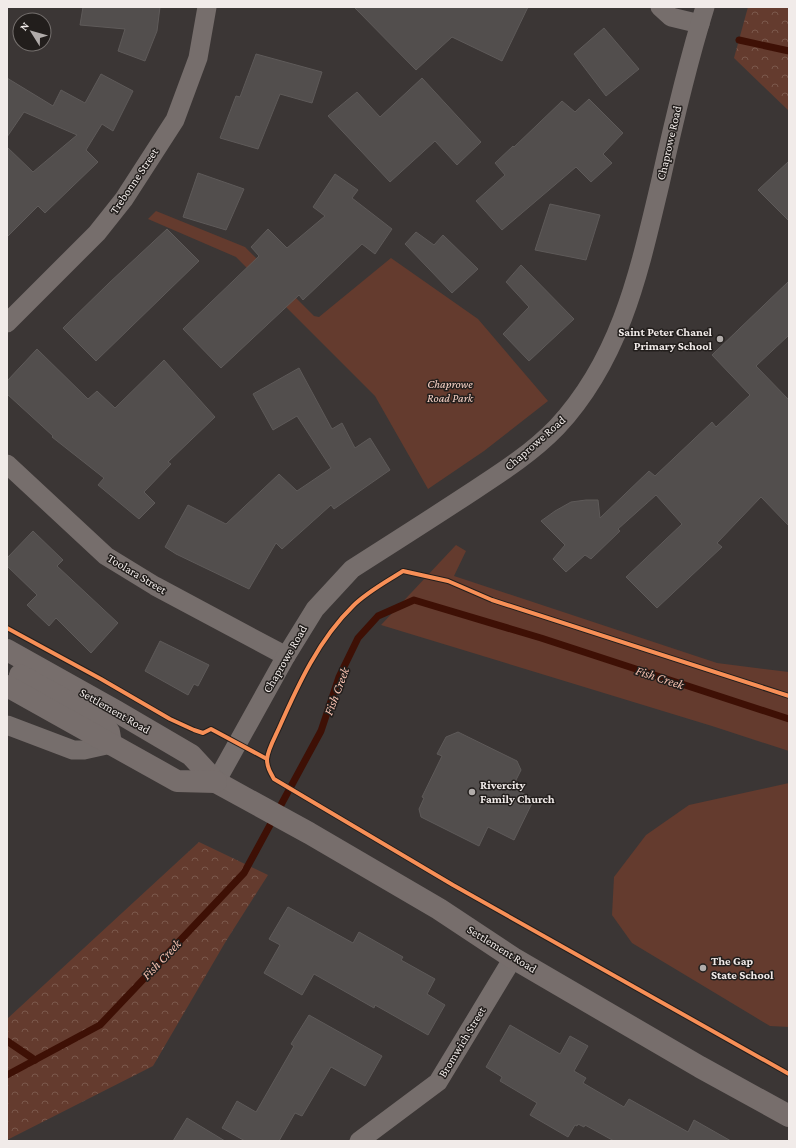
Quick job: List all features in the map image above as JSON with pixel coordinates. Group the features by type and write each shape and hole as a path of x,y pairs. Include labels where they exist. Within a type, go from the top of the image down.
{"main road":[{"name":"Settlement Road","path":"7,650 192,755 216,782 309,833 439,908 513,958 700,1067 789,1116"},
{"path":"7,668 99,719 109,732 111,744"},
{"name":"Settlement Road","path":"7,686 176,781 216,782"}],"street":[{"name":"Trebonne Street","path":"7,323 97,233 128,193 175,120 198,58 207,7"},
{"path":"660,7 671,17 703,15"},
{"name":"Chaprowe Road","path":"216,782 286,656 315,609 352,569 515,463 556,428 577,404 595,377 614,340 633,290 685,76 703,15"},
{"name":"Toolara Street","path":"7,464 106,556 155,586 286,656"},
{"path":"7,725 73,750 84,750 111,744"},
{"name":"Bromwich Street","path":"358,1141 438,1082 513,958"}],"green space":[{"path":"748,7 789,7 789,111 734,58"},
{"name":"Chaprowe Road Park","path":"156,211 245,247 314,316 319,317 391,258 478,319 548,401 484,451 428,489 375,396 236,257 148,219"},
{"path":"456,545 466,551 454,576 717,663 789,672 789,751 381,625"},
{"path":"789,783 789,1027 770,1026 632,943 612,915 614,877 646,835 689,805"},
{"path":"199,842 268,875 226,941 153,1066 7,1140 7,1019"}],"building":[{"path":"83,7 160,7 157,31 145,61 118,51 125,29 80,25"},
{"path":"354,7 528,7 502,61 452,37 416,70"},
{"path":"604,28 639,69 606,96 574,54"},
{"path":"256,54 322,72 312,103 280,94 258,149 220,138 236,96 240,97"},
{"path":"101,74 133,91 113,131 102,124 86,150 98,162 45,213 38,206 7,237 7,147 33,172 77,135 24,112 7,137 7,78 53,106 61,90 85,103"},
{"path":"422,78 481,142 457,165 435,141 390,182 328,116 357,92 380,117"},
{"path":"589,99 623,133 603,154 612,163 591,182 576,167 502,230 476,201 505,175 495,163 562,101 575,112"},
{"path":"789,161 789,221 758,190"},
{"path":"198,173 244,189 226,230 183,217"},
{"path":"335,174 358,190 352,198 392,229 375,254 362,244 303,300 299,295 221,368 183,329 259,256 251,247 268,229 287,248 325,216 313,207"},
{"path":"550,204 600,215 586,260 535,250"},
{"path":"167,229 199,261 96,361 63,328"},
{"path":"416,232 434,245 443,235 478,269 452,293 405,244"},
{"path":"521,265 574,319 529,361 503,334 529,307 506,282"},
{"path":"789,281 789,335 756,366 789,400 789,526 761,497 717,543 722,547 657,608 626,577 682,524 656,495 618,529 620,531 591,559 585,555 566,572 553,559 565,545 541,521 571,502 586,500 598,500 600,518 649,471 655,476 712,422 716,427 750,395 712,355"},
{"path":"37,349 88,399 97,391 115,408 164,360 215,417 168,462 171,464 144,492 155,503 139,519 98,485 104,478 52,437 53,436 7,394 7,381"},
{"path":"299,368 332,429 342,423 355,448 370,438 390,470 334,509 331,505 282,549 276,543 249,589 176,554 165,547 188,505 226,524 279,474 297,491 331,468 297,416 273,430 253,394"},
{"path":"33,531 63,560 57,566 118,623 91,653 56,618 49,626 27,605 37,595 7,566 7,558"},
{"path":"160,641 209,665 198,686 194,684 188,695 145,671"},
{"name":"Rivercity Family Church","path":"458,732 517,761 521,770 512,788 534,799 514,840 488,827 479,846 421,817 419,809 424,798 422,797 442,756 437,754 446,737"},
{"path":"288,907 353,943 359,932 403,957 401,960 435,979 427,994 445,1005 428,1035 375,1005 374,1008 314,974 302,995 264,973 280,945 269,939"},
{"path":"309,1015 382,1056 365,1086 331,1067 302,1116 295,1113 279,1141 245,1141 222,1128 237,1101 256,1112 294,1046 291,1044"},
{"path":"510,1025 560,1054 570,1036 588,1046 574,1071 586,1078 583,1083 624,1107 629,1099 688,1132 694,1120 731,1141 614,1141 585,1125 584,1127 578,1124 577,1126 575,1125 568,1137 530,1115 537,1103 500,1081 502,1077 486,1067"},
{"path":"187,1118 225,1141 173,1141"}],"waterway":[{"path":"739,40 789,51"},
{"name":"Fish Creek","path":"7,1075 100,1025 244,873 321,731 339,677 358,638 378,616 414,600 541,638 789,719"},
{"path":"7,1041 35,1060"}],"cycle path":[{"path":"789,696 492,600 448,581 403,571 358,601 330,633 310,663 272,743 267,759 268,767 274,779 453,885 789,1074"},
{"path":"7,628 101,679 170,719 203,733 211,729 267,759"}],"place":[{"name":"Saint Peter Chanel Primary School","path":"720,339"},
{"name":"Rivercity Family Church","path":"472,792"},
{"name":"The Gap State School","path":"703,968"}]}
